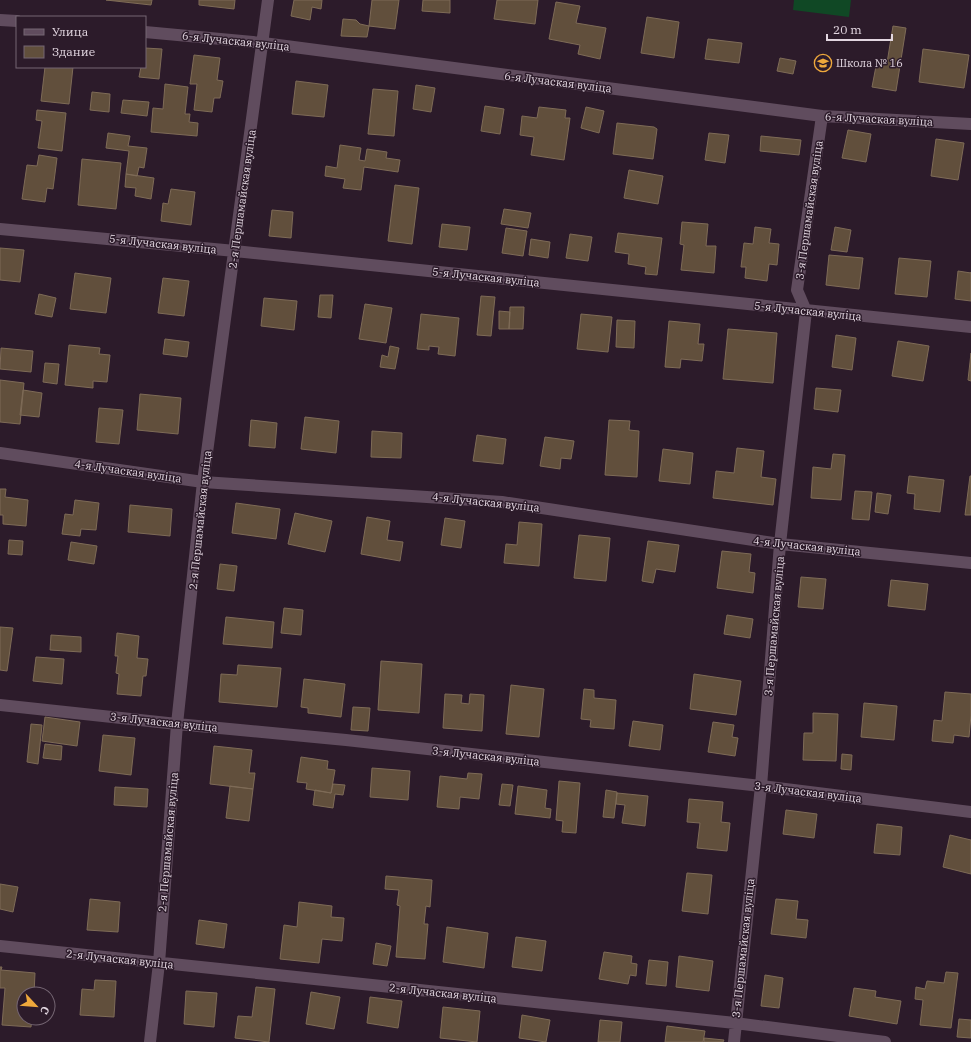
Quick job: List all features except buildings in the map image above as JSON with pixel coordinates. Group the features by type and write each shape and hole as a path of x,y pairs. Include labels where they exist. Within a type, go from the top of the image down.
{"street":[{"name":"2-я Першамайская вуліца","path":"150,1042 158,963 177,724 203,482 268,0"},
{"path":"0,20 16,21"},
{"name":"6-я Лучаская вуліца","path":"146,32 263,43 822,116 971,124"},
{"name":"3-я Першамайская вуліца","path":"734,1042 761,786 780,544 806,311 797,290 822,116"},
{"name":"5-я Лучаская вуліца","path":"0,229 235,251 971,327"},
{"name":"4-я Лучаская вуліца","path":"0,453 203,482 502,502 780,544 971,563"},
{"name":"3-я Лучаская вуліца","path":"0,705 346,740 761,786 971,812"},
{"name":"2-я Лучаская вуліца","path":"0,946 735,1023 885,1042"}],"green space":[{"path":"794,0 851,0 849,17 793,10"}],"place":[{"name":"Школа № 16","path":"823,63"}]}
